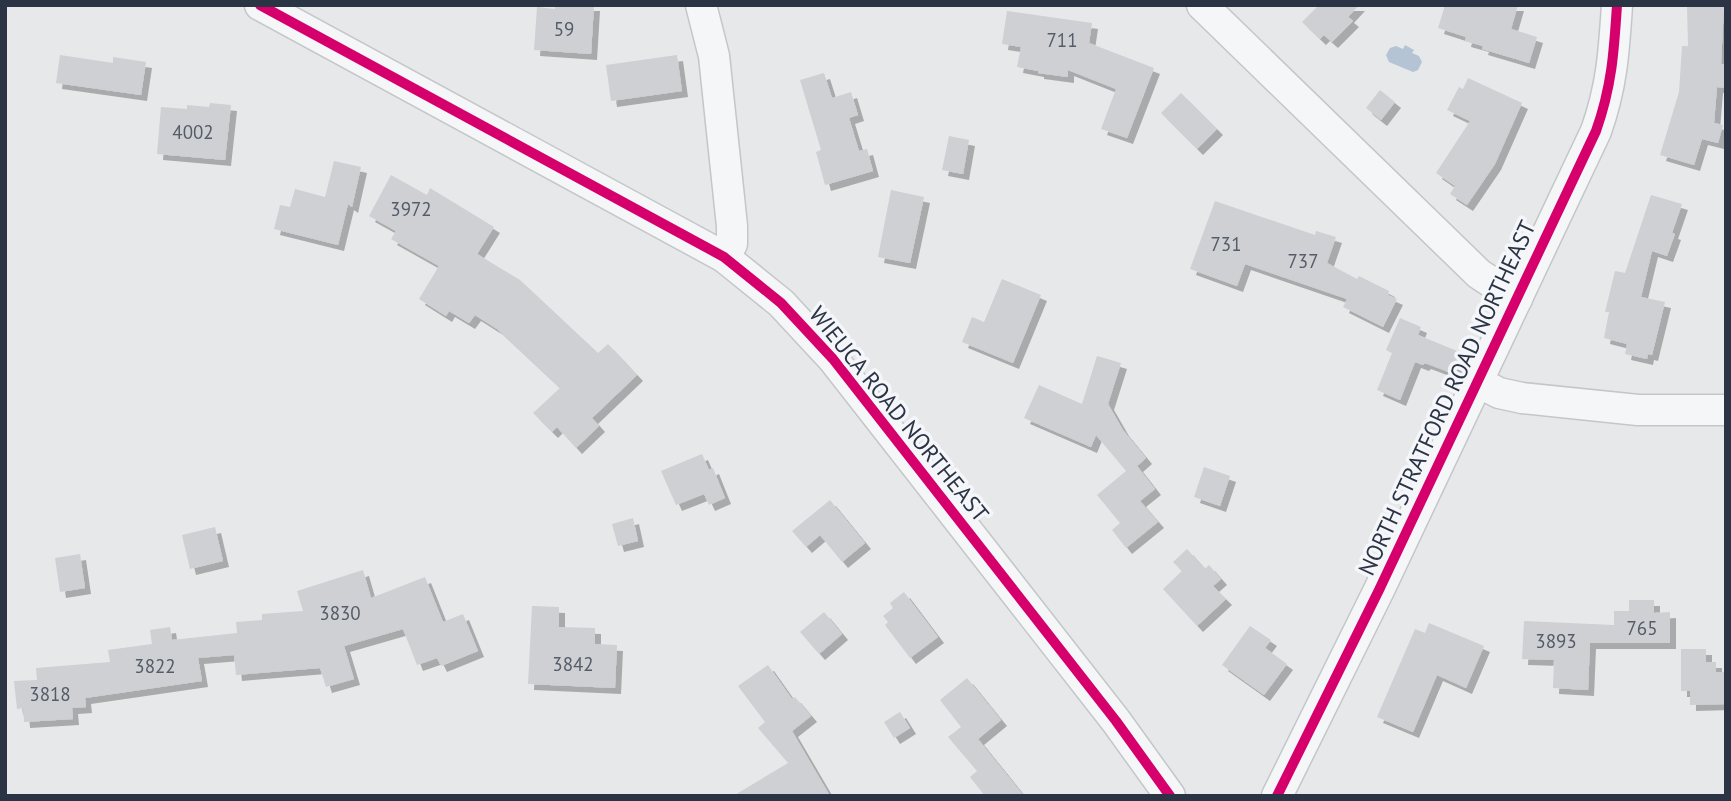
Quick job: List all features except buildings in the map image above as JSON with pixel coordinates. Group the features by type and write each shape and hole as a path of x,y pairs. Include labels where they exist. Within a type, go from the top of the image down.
{"street":[{"path":"701,5 714,56 732,226 732,244 724,257"},
{"path":"1202,5 1479,274 1517,299"},
{"name":"NORTH STRATFORD ROAD NORTHEAST","path":"1277,796 1379,590 1596,131 1606,102 1612,71 1617,5"},
{"name":"WIEUCA ROAD NORTHEAST","path":"273,8 724,257 781,303 833,359 1116,721 1170,796"},
{"path":"1478,382 1499,393 1522,398 1638,410 1726,410"}],"water":[{"path":"1405,45 1419,56 1422,62 1418,70 1413,72 1389,62 1386,55 1390,48 1396,46 1403,49"}],"cycle path":[{"path":"260,5 724,257 781,303 833,359 1116,721 1170,796"},
{"path":"1277,796 1379,590 1596,131 1609,83 1617,5"}]}
